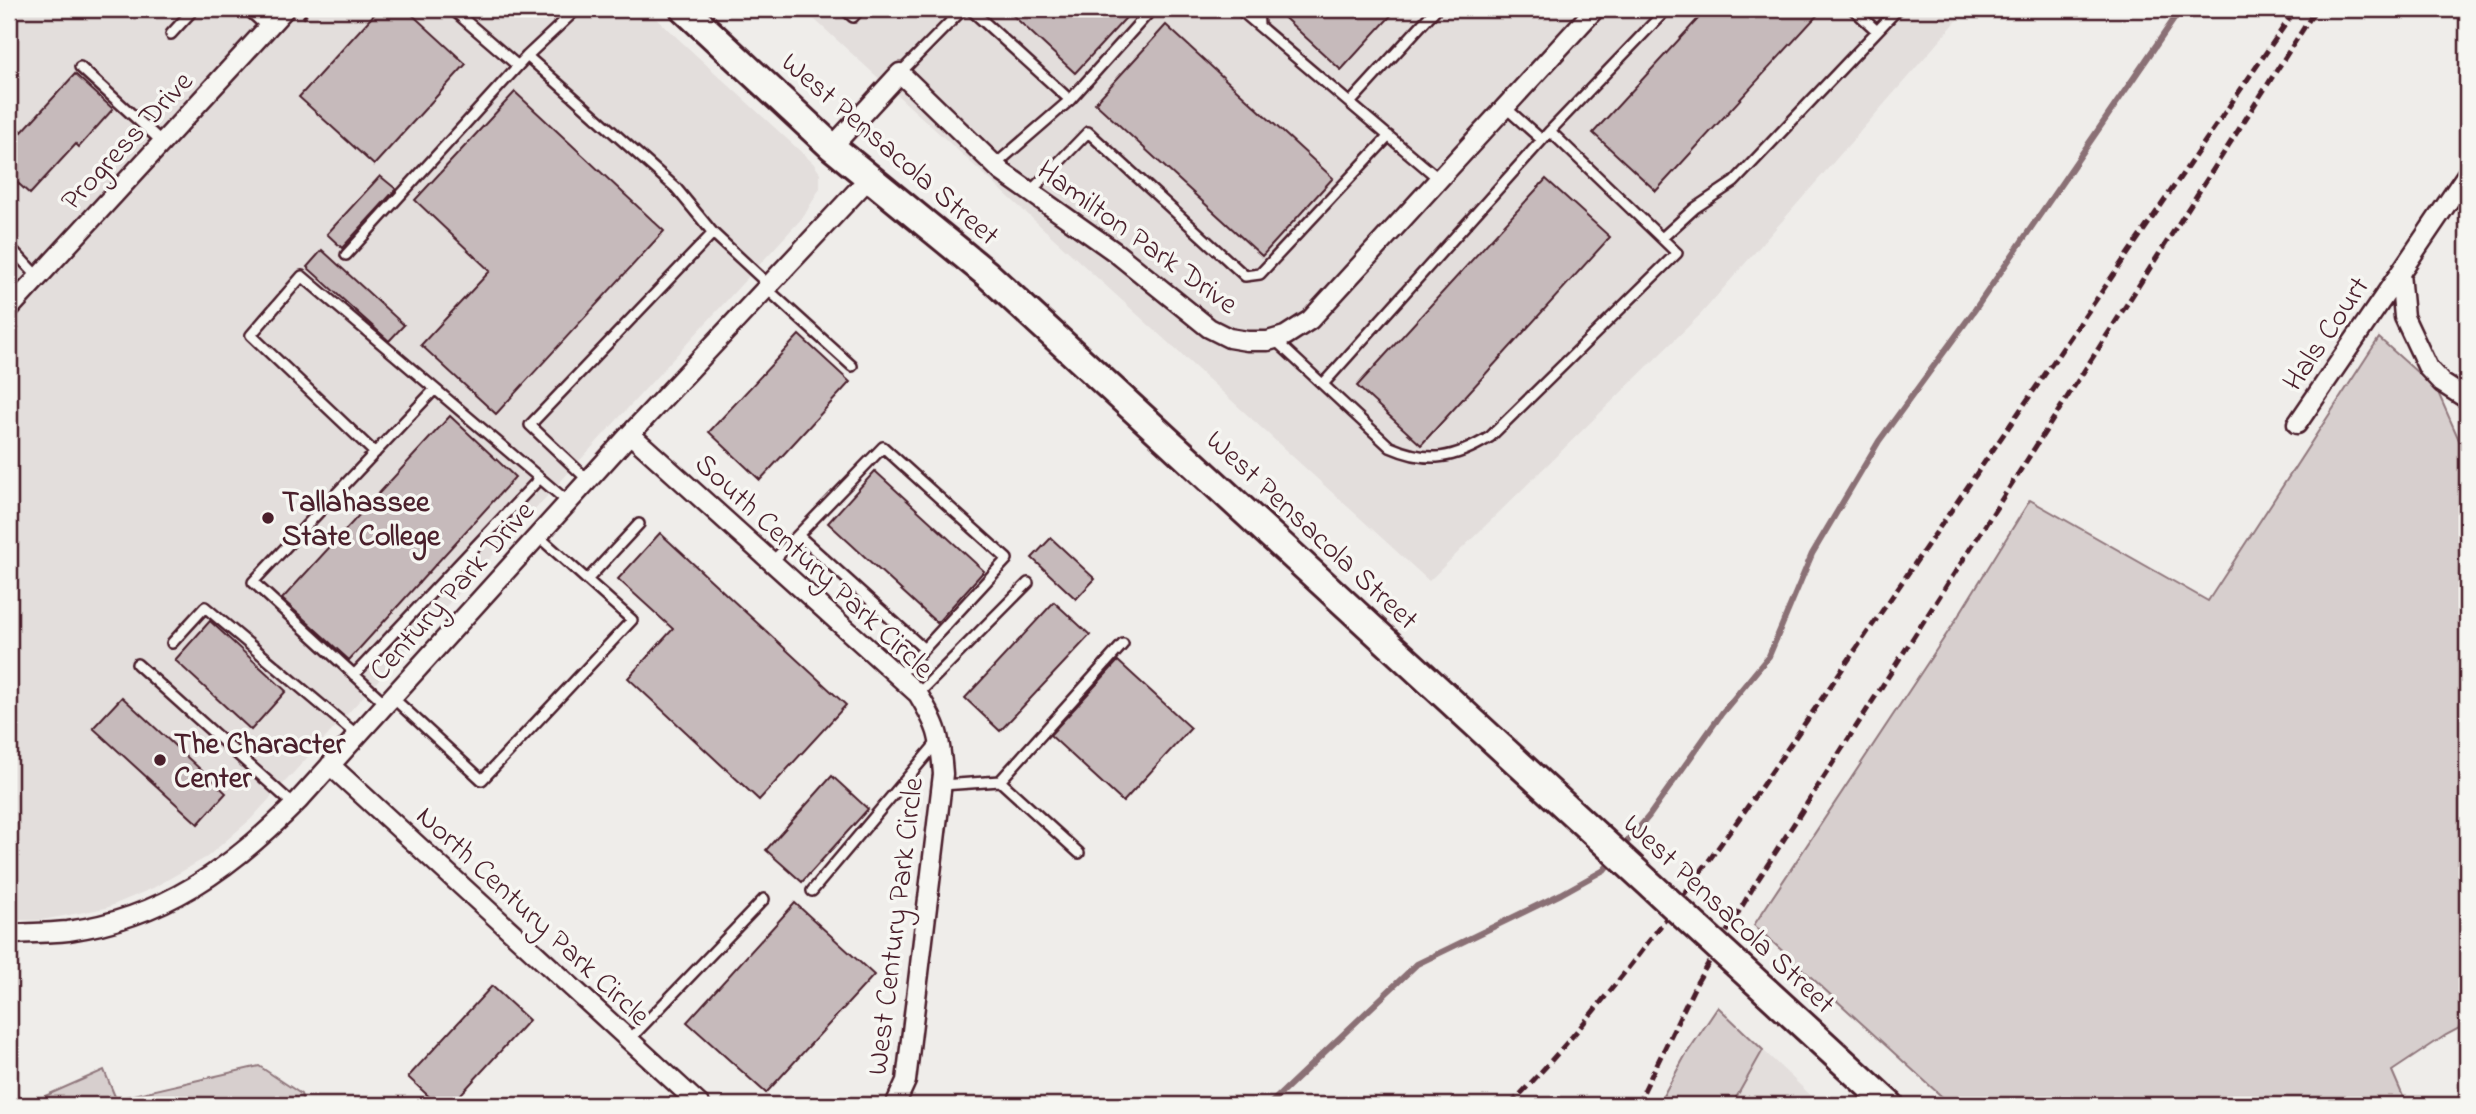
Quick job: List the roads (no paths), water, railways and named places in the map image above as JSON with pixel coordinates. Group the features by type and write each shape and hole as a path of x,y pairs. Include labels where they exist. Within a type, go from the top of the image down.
{"main road":[{"name":"West Pensacola Street","path":"684,9 832,146 987,274 1889,1105"}],"street":[{"name":"Progress Drive","path":"9,309 285,9"},
{"name":"Hamilton Park Drive","path":"900,73 995,165 1115,252 1209,328 1229,338 1247,341 1274,339 1285,336 1310,320 1595,9"},
{"path":"832,146 900,73"},
{"name":"Hals Court","path":"2297,424 2467,174"},
{"name":"Century Park Drive","path":"9,934 62,931 98,924 148,909 180,896 251,846 294,805 630,433 870,177"},
{"path":"2400,273 2404,317 2428,368 2442,383 2467,399"},
{"name":"South Century Park Circle","path":"630,433 918,694 936,724 941,745"},
{"name":"West Century Park Circle","path":"895,1105 906,1081 942,785 941,745"},
{"name":"North Century Park Circle","path":"330,765 700,1105"}],"lane":[{"path":"171,34 194,9"},
{"path":"247,9 268,27"},
{"path":"452,9 518,66"},
{"path":"346,255 527,56 577,9"},
{"path":"844,9 853,17 860,9"},
{"path":"900,73 964,9"},
{"path":"970,9 1070,100"},
{"path":"995,165 1070,100 1152,9"},
{"path":"1239,9 1439,179"},
{"path":"1258,9 1259,25"},
{"path":"1350,103 1436,9"},
{"path":"1323,384 1550,131 1667,9"},
{"path":"1853,9 1877,31"},
{"path":"1662,238 1695,208 1734,182 1898,9"},
{"path":"527,56 676,188 713,233 852,366"},
{"path":"80,67 162,142"},
{"path":"1505,107 1542,140"},
{"path":"1274,339 1390,447 1413,457 1448,456 1469,450 1490,438 1677,253 1550,131"},
{"path":"1030,192 1088,132 1245,276 1260,274 1389,136"},
{"path":"588,480 530,425 713,233"},
{"path":"9,246 38,277"},
{"path":"375,453 251,335 302,276 568,502"},
{"path":"435,389 253,583 354,675 482,780 632,620 538,536"},
{"path":"772,562 883,447 1007,559 899,676"},
{"path":"354,675 540,478"},
{"path":"587,580 639,523"},
{"path":"798,535 924,649"},
{"path":"918,694 1028,583"},
{"path":"172,643 205,607 357,735"},
{"path":"942,785 1000,781 1123,643"},
{"path":"137,664 294,805"},
{"path":"812,891 941,745"},
{"path":"1000,781 1079,853"},
{"path":"629,1040 764,899"}],"waterway":[{"path":"1620,850 1649,816 1722,713 1769,656 1812,554 1879,441 1974,311 2181,9"},
{"path":"1269,1105 1417,964 1561,894 1604,870 1613,859"}],"railway":[{"path":"1510,1105 1604,999 1746,809 2296,9"},
{"path":"1637,1105 1696,984 1754,886 2316,9"}],"place":[{"name":"Tallahassee State College","path":"268,518"},
{"name":"The Character Center","path":"160,760"}]}
